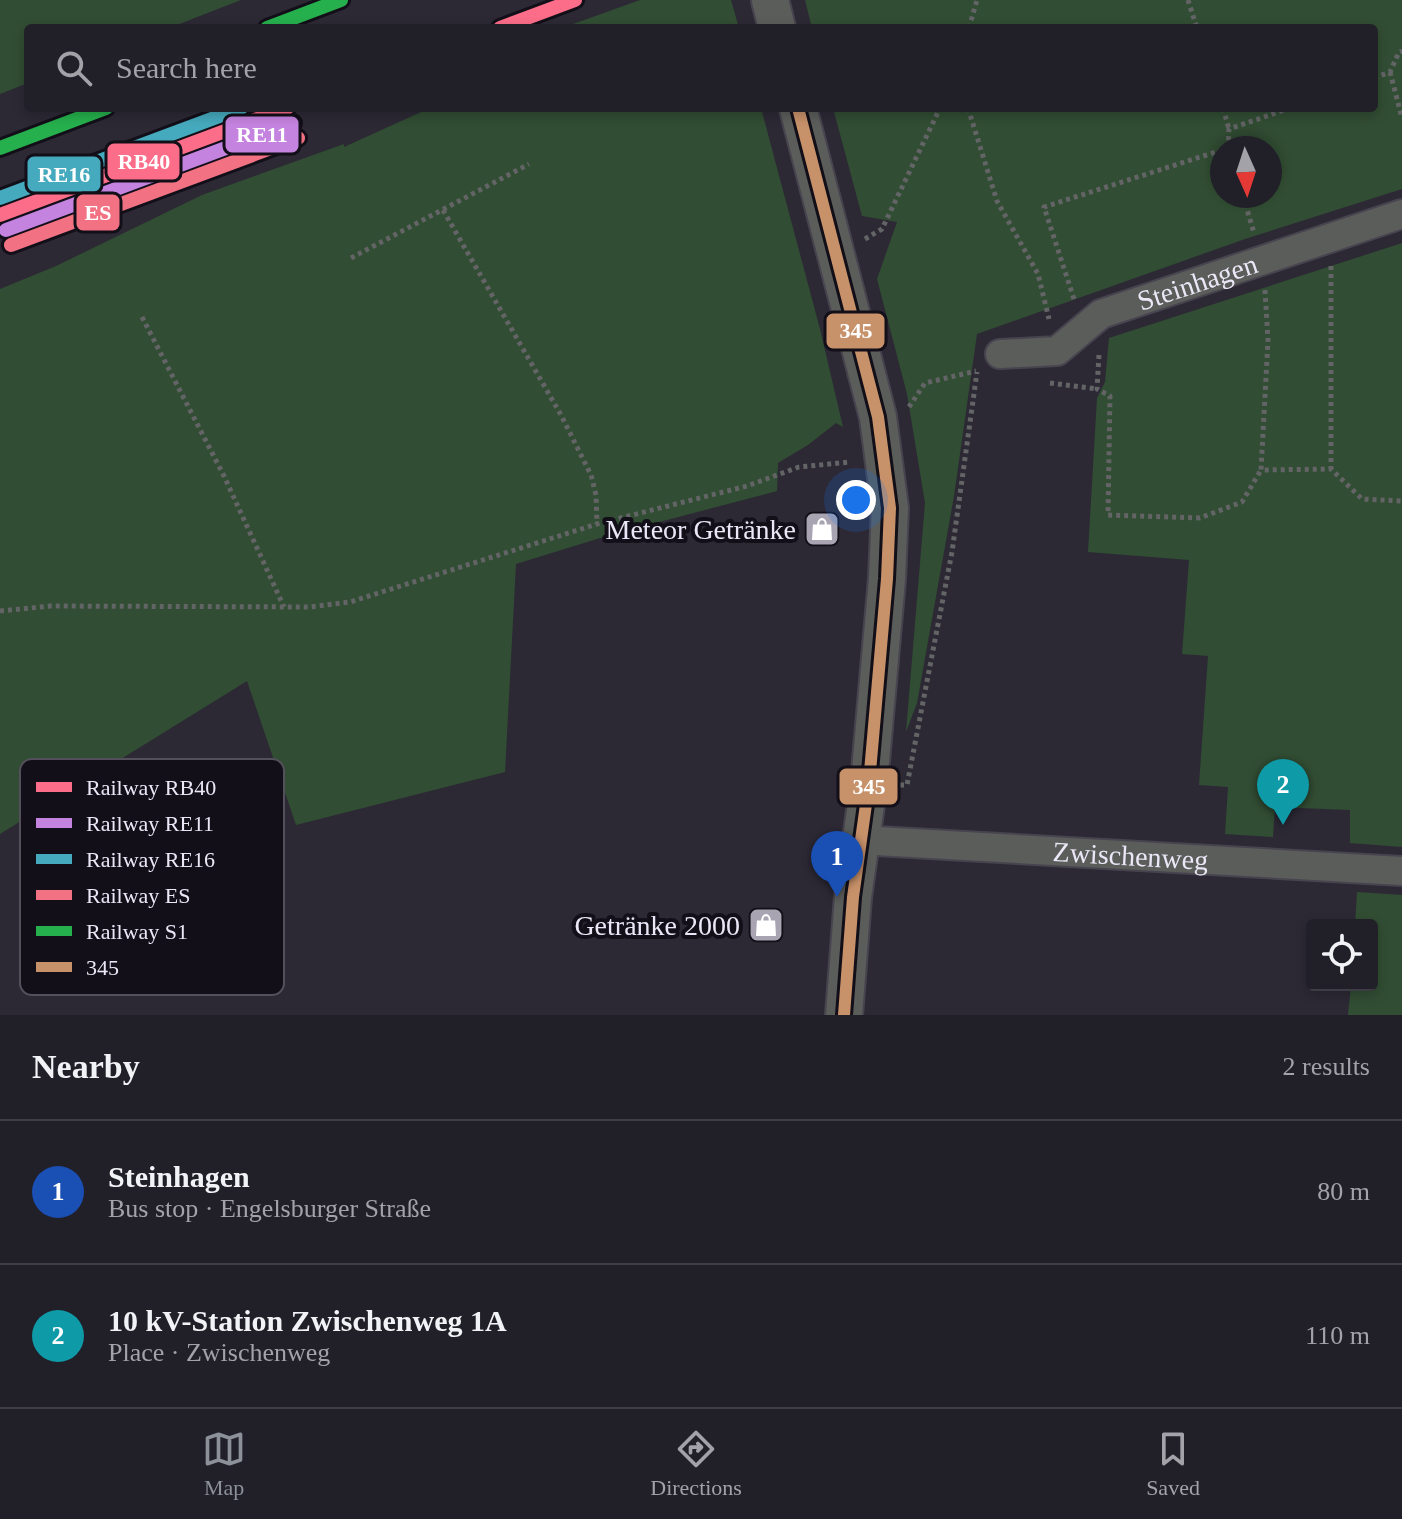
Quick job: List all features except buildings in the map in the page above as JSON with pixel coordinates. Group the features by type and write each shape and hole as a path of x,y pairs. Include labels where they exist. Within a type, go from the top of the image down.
{"street":[{"path":"770,0 776,24"},
{"path":"799,112 878,417 890,508 870,772 859,840 844,1015"},
{"name":"Steinhagen","path":"1057,351 1092,320 1262,259 1402,214"},
{"path":"1000,354 1057,351"},
{"name":"Zwischenweg","path":"859,840 1402,871"}],"path":[{"path":"970,24 977,0"},
{"path":"1188,0 1196,24"},
{"path":"1402,51 1390,72 1402,118"},
{"path":"1378,76 1390,72"},
{"path":"836,256 882,229 938,112"},
{"path":"969,112 997,201 1038,274 1057,351"},
{"path":"1224,112 1229,136"},
{"path":"1229,129 1278,112"},
{"path":"1210,154 1044,207 1092,320 1097,389 1110,396 1108,515 1200,518 1242,502 1261,470 1268,340 1262,259 1247,208"},
{"path":"351,258 529,164"},
{"path":"443,210 561,415 591,475 596,495 597,524"},
{"path":"1330,236 1331,469"},
{"path":"142,317 224,476 284,607"},
{"path":"907,785 952,552 983,341 993,337 1000,354"},
{"path":"905,412 925,383 977,371"},
{"path":"0,611 51,606 310,607 350,602 597,524 747,486 799,467 854,462"},
{"path":"1261,470 1331,469 1362,499 1402,501"}],"green space":[{"path":"0,0 241,0 179,24 24,24 24,85 0,94"},
{"path":"640,0 731,0 738,24 573,24"},
{"path":"805,0 1402,0 1402,189 1245,239 977,334 954,496 917,703 906,732 925,503 907,394 877,279 897,222 862,216 834,112 1378,112 1378,24 811,24"},
{"path":"421,112 762,112 843,427 836,423 778,463 777,491 610,535 516,564 505,772 296,825 284,790 284,759 274,759 247,681 121,759 20,759 20,822 0,834 0,289 56,266 202,195 344,144 344,147"},
{"path":"1402,243 1402,847 1350,843 1350,810 1275,807 1273,837 1225,834 1228,787 1199,785 1208,656 1182,654 1189,560 1088,552 1097,398 1105,382 1109,338"},
{"path":"1357,892 1402,895 1402,1015 1348,1015 1350,991 1378,991 1378,919 1355,919"}],"rail line":[{"name":"S1","path":"278,24 341,0"},
{"name":"RB40","path":"511,24 575,0"},
{"name":"S1","path":"0,148 95,112"},
{"name":"RE16","path":"0,198 230,112"},
{"name":"RB40","path":"0,215 276,112"},
{"name":"RE11","path":"6,230 293,123"},
{"name":"ES","path":"11,245 298,138"}],"transit line":[{"name":"345","path":"799,112 878,417 890,508 887,579 869,783 853,897 844,1015"}],"place":[{"name":"Meteor Getränke","path":"822,529"},
{"name":"10 kV-Station Zwischenweg 1A","path":"1283,825"},
{"name":"Steinhagen","path":"837,897"},
{"name":"Getränke 2000","path":"766,925"}]}
